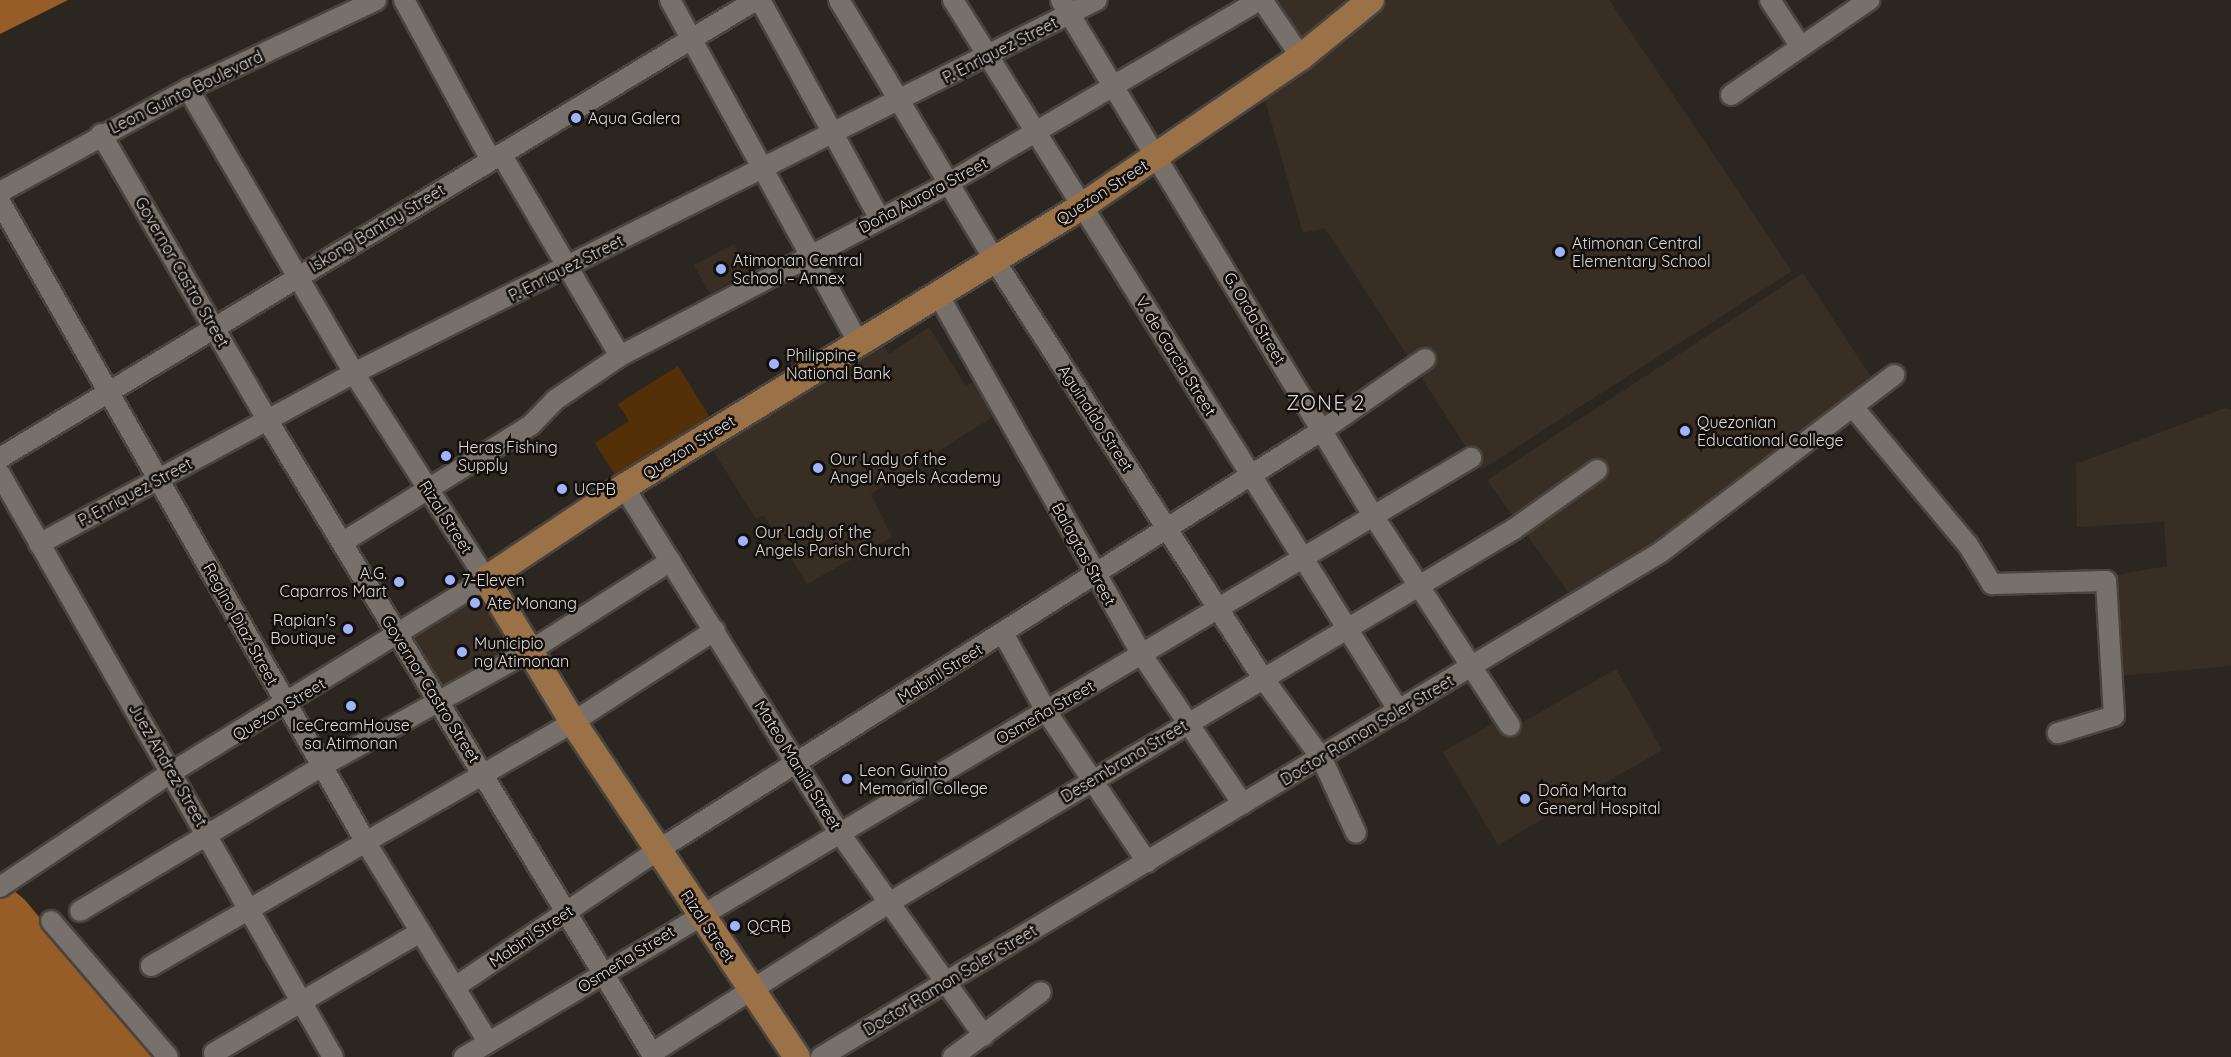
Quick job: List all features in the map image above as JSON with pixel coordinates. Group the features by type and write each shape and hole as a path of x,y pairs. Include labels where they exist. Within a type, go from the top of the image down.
{"main road":[{"name":"Quezon Street","path":"486,579 624,488 858,342 939,296 1081,207 1301,57 1371,0"},
{"name":"Rizal Street","path":"486,579 573,722 797,1057"}],"street":[{"name":"Leon Guinto Boulevard","path":"0,192 101,134 188,89 376,0"},
{"path":"404,0 574,270 620,356"},
{"path":"670,0 858,342"},
{"path":"758,0 880,219"},
{"name":"Iskong Bantay Street","path":"0,458 213,325 502,153 690,37 758,0"},
{"name":"Aguinaldo Street","path":"839,0 897,101 995,261 1217,608 1263,678 1322,759 1356,833"},
{"name":"V. de Garcia Street","path":"953,0 1399,711"},
{"name":"P. Enriquez Street","path":"39,544 354,373 574,270 761,168 987,57 1065,8 1097,0"},
{"path":"1260,0 1301,57"},
{"name":"Doña Aurora Street","path":"343,542 531,424 555,400 620,356 947,184 1114,89 1260,0"},
{"path":"1770,0 1801,47"},
{"path":"1731,95 1869,0"},
{"name":"G. Orda Street","path":"1065,8 1324,429 1374,517 1470,668 1510,726"},
{"name":"Rizal Street","path":"188,89 354,373 486,579"},
{"name":"Governor Castro Street","path":"101,134 268,421 653,1055"},
{"name":"Regino Diaz Street","path":"0,202 109,388 365,841 488,1042"},
{"name":"Balagtas Street","path":"939,296 1142,655 1243,804"},
{"name":"Mabini Street","path":"455,987 658,850 1324,429 1425,359"},
{"name":"Doctor Ramon Soler Street","path":"821,1057 1322,759 1660,552 1894,375"},
{"path":"1854,407 1968,545 1992,584 2106,581 2114,716 2058,734"},
{"name":"Osmeña Street","path":"464,1057 603,974 699,913 1142,655 1302,556 1374,517 1471,458"},
{"name":"Desembrana Street","path":"653,1055 887,904 1092,779 1418,587 1597,470"},
{"name":"Juez Andrez Street","path":"0,474 209,835 300,1003 333,1057"},
{"name":"Mateo Manila Street","path":"624,488 715,630 839,832 887,904 984,1035"},
{"path":"80,911 324,765 530,651 671,561"},
{"name":"Quezon Street","path":"0,887 172,772 287,706 486,579"},
{"path":"151,966 573,722 715,630"},
{"path":"1003,633 1046,711 1147,862"},
{"path":"51,921 168,1057"},
{"path":"214,1053 420,932"},
{"path":"953,1057 1041,992"}],"shaded area":[{"path":"0,0 68,0 0,34"},
{"path":"1274,0 1354,0 1302,38"},
{"name":"Atimonan Central Elementary School","path":"1389,0 1609,0 1792,271 1481,470 1325,228 1303,233 1264,97"},
{"name":"Atimonan Central School – Annex","path":"734,244 748,273 710,294 694,265"},
{"name":"Quezonian Educational College","path":"1803,273 1875,383 1651,549 1573,599 1487,480"},
{"name":"Our Lady of the Angel Angels Academy","path":"929,327 965,385 983,380 1002,411 871,494 892,537 807,584 764,515 756,519 707,441 878,335 889,354"},
{"path":"678,366 711,419 617,478 595,443 629,421 618,404"},
{"path":"2225,408 2231,409 2231,666 2118,676 2116,575 2167,566 2164,522 2077,527 2076,464"},
{"path":"484,590 518,648 441,695 406,637"},
{"name":"Doña Marta General Hospital","path":"1616,669 1662,750 1498,845 1443,752 1493,723 1500,735"},
{"path":"0,879 25,900 155,1057 0,1057"}],"place":[{"name":"Aqua Galera","path":"576,118"},
{"name":"Atimonan Central Elementary School","path":"1560,252"},
{"name":"Atimonan Central School – Annex","path":"721,269"},
{"name":"Philippine National Bank","path":"774,364"},
{"name":"Quezonian Educational College","path":"1685,431"},
{"name":"Heras Fishing Supply","path":"446,456"},
{"name":"Our Lady of the Angel Angels Academy","path":"818,468"},
{"name":"UCPB","path":"562,489"},
{"name":"Our Lady of the Angels Parish Church","path":"743,541"},
{"name":"7-Eleven","path":"450,580"},
{"name":"A.G. Caparros Mart","path":"399,582"},
{"name":"Ate Monang","path":"475,603"},
{"name":"Rapian's Boutique","path":"348,629"},
{"name":"Municipio ng Atimonan","path":"462,652"},
{"name":"IceCreamHouse sa Atimonan","path":"351,706"},
{"name":"Leon Guinto Memorial College","path":"847,779"},
{"name":"Doña Marta General Hospital","path":"1525,799"},
{"name":"QCRB","path":"735,926"}],"district":[{"name":"ZONE 2","path":"1326,402"}]}
